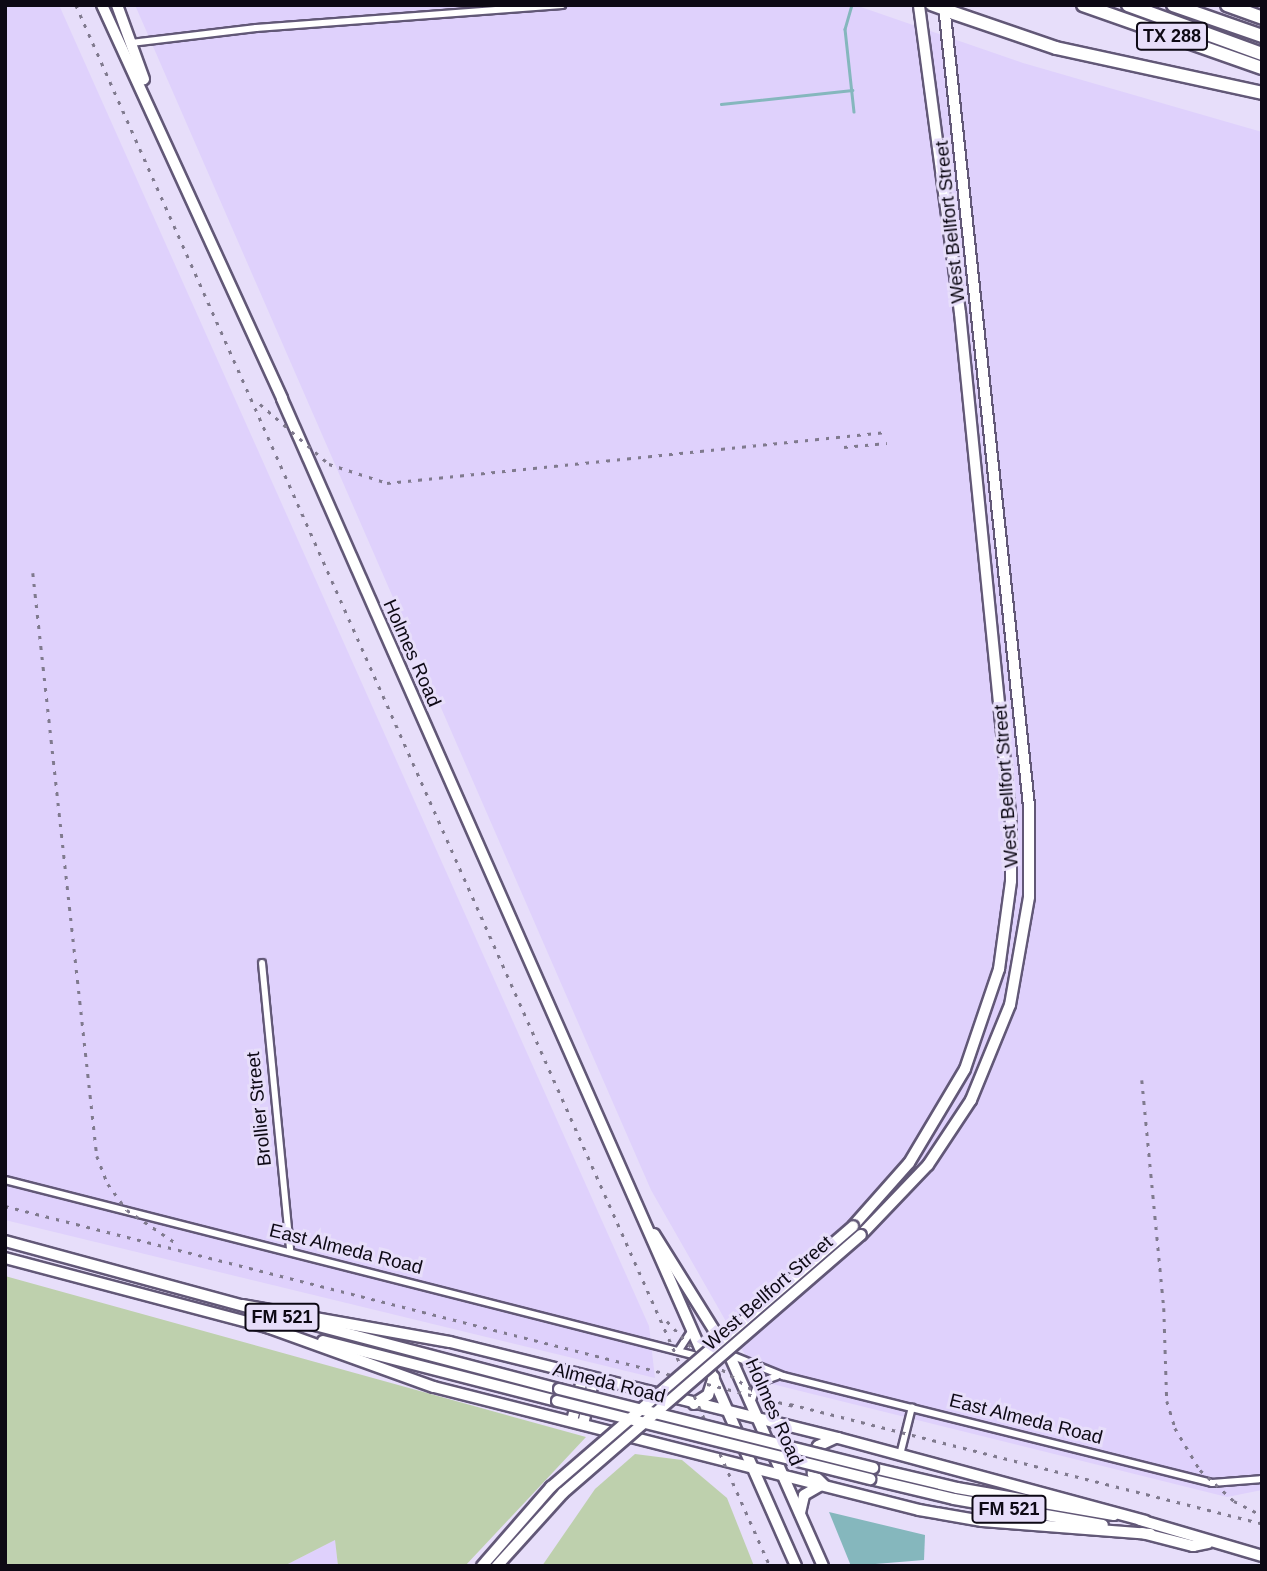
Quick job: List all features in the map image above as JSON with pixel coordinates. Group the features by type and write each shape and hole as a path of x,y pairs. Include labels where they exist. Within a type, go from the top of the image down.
{"highway":[{"path":"968,5 987,26"},
{"name":"TX 288","path":"1083,5 1262,68"},
{"path":"1128,5 1262,54"},
{"path":"1173,5 1262,36"},
{"name":"TX 288","path":"1227,5 1262,18"},
{"path":"945,8 987,26 1056,48 1262,93"}],"main road":[{"name":"Holmes Road","path":"102,5 154,113 692,1331 707,1359 796,1566"},
{"name":"Holmes Road","path":"117,5 154,113"},
{"name":"West Bellfort Street","path":"482,1566 551,1488 853,1226 909,1163 948,1102 973,1051 999,969 1009,908 1012,842 943,182 919,5"},
{"path":"931,5 945,8"},
{"name":"West Bellfort Street","path":"497,1566 563,1493 861,1235 928,1165 962,1115 992,1055 1017,974 1028,909 1031,828 945,8"},
{"path":"943,182 962,180"},
{"path":"984,556 1002,555"},
{"path":"999,969 1017,974"},
{"name":"Holmes Road","path":"638,1206 729,1354 752,1400 823,1566"},
{"name":"Almeda Road","path":"5,1241 872,1473 954,1499 1150,1534 1193,1546 1208,1543"},
{"name":"Almeda Road","path":"5,1258 557,1401 872,1473 1145,1521 1195,1533 1208,1543 1262,1556"},
{"path":"242,1305 420,1335 838,1438 1145,1521"},
{"path":"267,1327 425,1384 955,1517 1150,1534"},
{"path":"577,1423 588,1377"},
{"path":"694,1404 711,1391 714,1377"},
{"path":"824,1485 813,1474 812,1458 818,1446 838,1438"},
{"path":"800,1513 804,1495 824,1485"}],"street":[{"path":"131,43 262,27 562,5"},
{"name":"Brollier Street","path":"262,963 290,1251"},
{"name":"East Almeda Road","path":"5,1180 707,1359"},
{"path":"679,1350 692,1331"},
{"name":"East Almeda Road","path":"729,1354 741,1362 783,1376 1212,1483 1262,1479"},
{"path":"752,1400 761,1380 783,1376"},
{"path":"900,1455 912,1407"}],"shaded area":[{"path":"5,5 59,5 649,1326 655,1378 5,1220"},
{"path":"135,5 855,5 1023,63 1262,132 1262,1490 1227,1497 760,1381 651,1190"},
{"path":"5,1276 586,1437 465,1566 338,1566 335,1540 284,1566 5,1566"},
{"path":"635,1454 682,1460 727,1498 754,1566 542,1566 595,1489"},
{"path":"829,1512 925,1535 924,1560 851,1566"},
{"path":"335,1540 338,1566 284,1566"}],"waterway":[{"path":"852,5 845,29 854,112"},
{"path":"721,104 852,90"}],"railway":[{"path":"76,5 770,1566"},
{"path":"260,404 329,464 387,483 886,432"},
{"path":"844,447 887,443"},
{"path":"33,573 97,1156 108,1184 127,1210 176,1243"},
{"path":"1142,1080 1164,1308 1167,1401 1175,1428 1200,1470 1234,1501 1262,1515"},
{"path":"5,1206 798,1407"},
{"path":"667,1321 696,1352 751,1389"},
{"path":"790,1404 1262,1523"}]}
